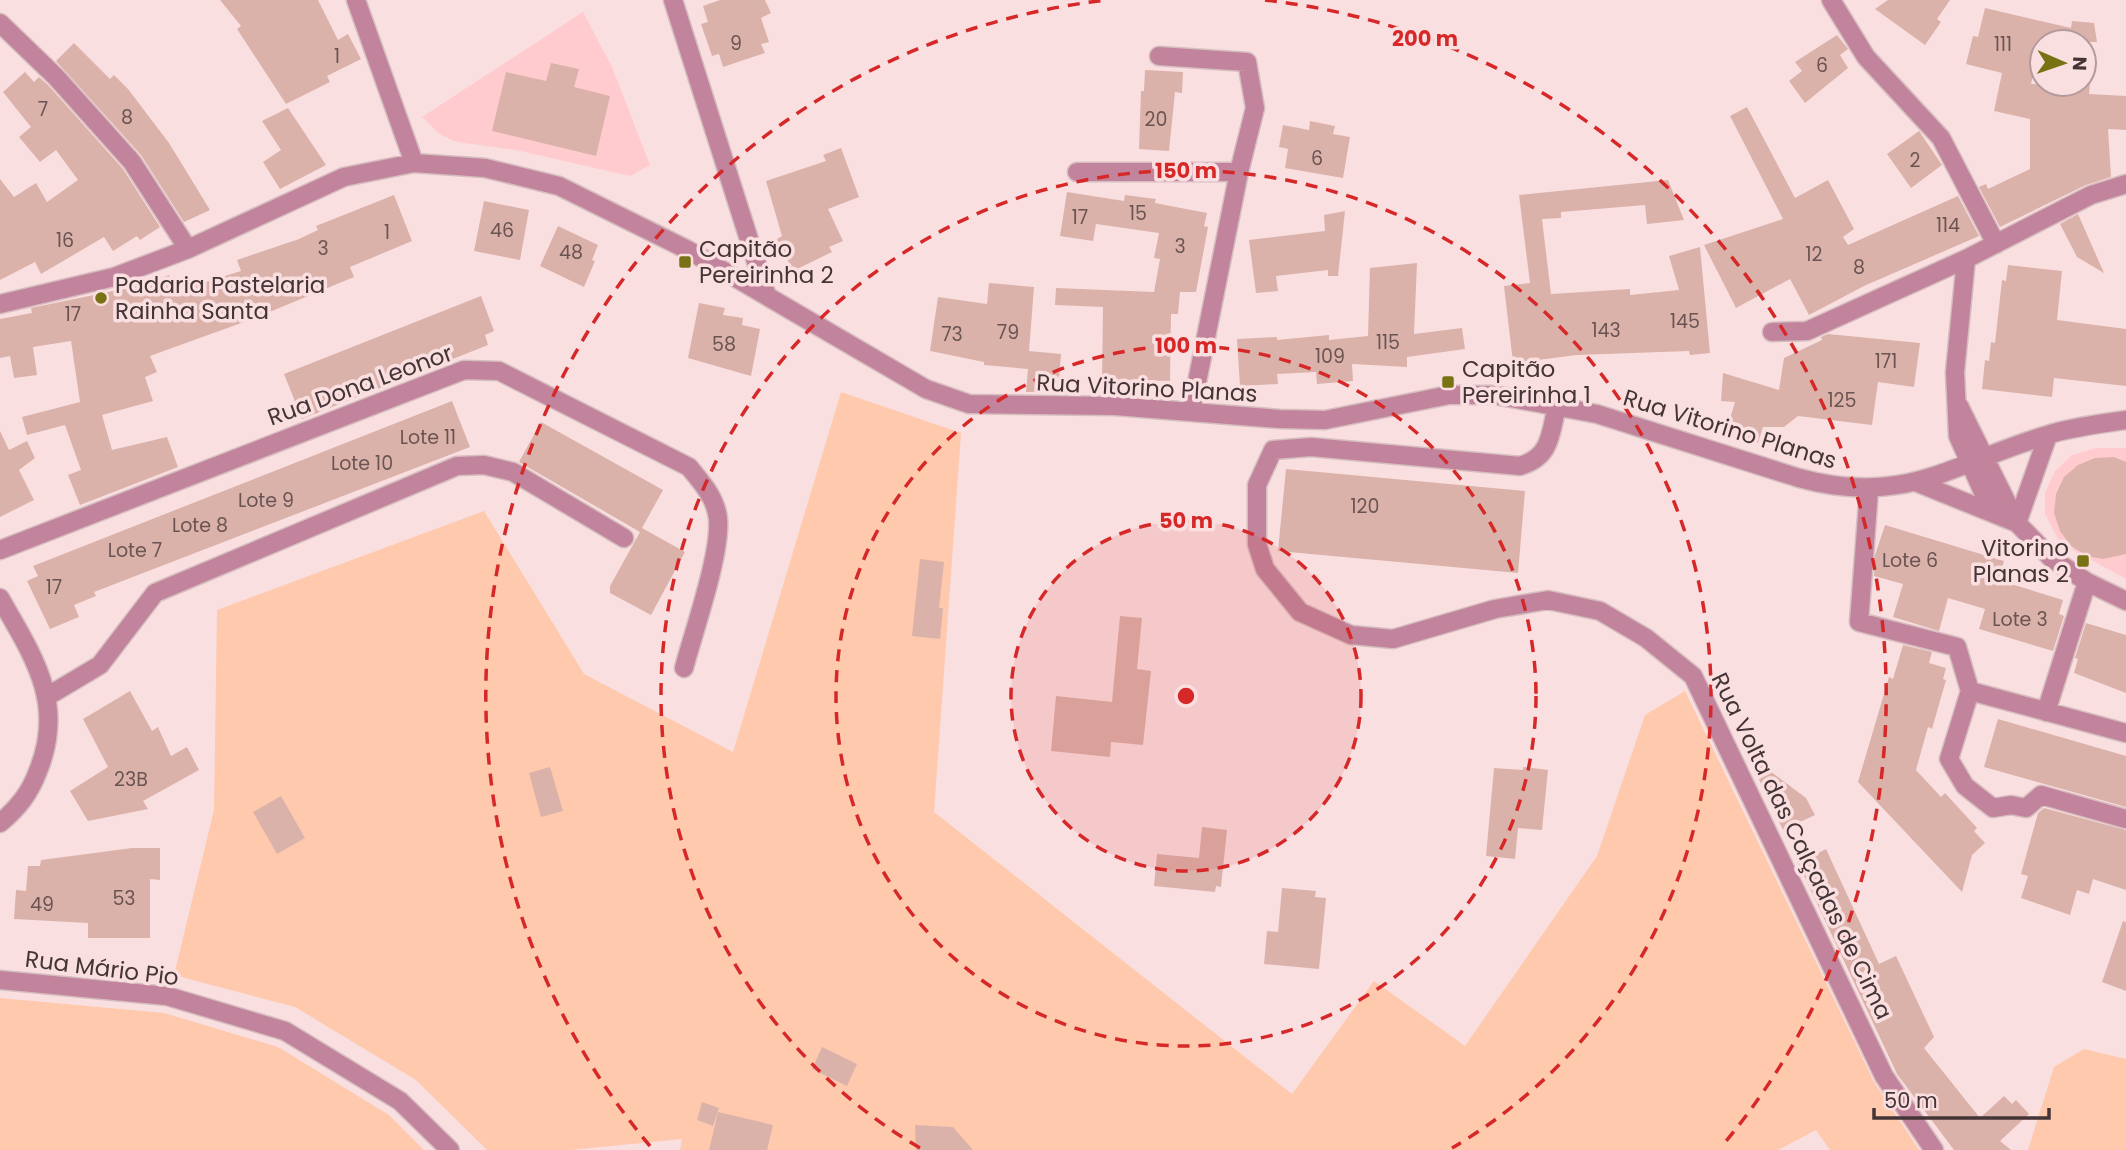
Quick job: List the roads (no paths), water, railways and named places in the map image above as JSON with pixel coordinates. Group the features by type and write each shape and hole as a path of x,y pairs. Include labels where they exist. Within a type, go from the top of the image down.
{"street":[{"path":"356,0 362,7 414,163"},
{"path":"673,0 765,293"},
{"path":"1831,0 1866,57 1941,138 1996,244"},
{"path":"0,23 55,77 132,162 188,249"},
{"path":"1159,56 1248,62 1255,108 1239,172 1191,412"},
{"name":"Rua Vitorino Planas","path":"0,304 114,276 188,249 344,177 414,163 485,168 559,186 688,250 926,389 969,404 1115,406 1325,420 1449,395 1495,395 1597,414 1681,438 1810,481 1869,490 1918,483 2049,435 2126,419"},
{"path":"1077,172 1239,172"},
{"path":"1772,332 1807,331 1966,260 2091,195 2126,184"},
{"path":"1966,260 1955,372 1957,403 1978,461 1991,510"},
{"name":"Rua Dona Leonor","path":"0,550 464,370 499,371 689,467 709,491 718,517 717,540 684,668"},
{"name":"Rua Volta das Calçadas de Cima","path":"1557,406 1546,450 1536,462 1520,467 1311,447 1273,450 1257,485 1257,544 1265,569 1300,612 1351,635 1393,639 1494,608 1548,600 1600,611 1646,638 1693,676 1884,1076 1934,1150"},
{"path":"2017,523 2049,435"},
{"path":"1978,461 2017,523"},
{"path":"48,696 100,665 155,593 457,466 484,465 513,472 624,538"},
{"name":"Rua Vitorino Planas","path":"1918,483 1991,510 2017,523 2032,542 2051,558 2087,582 2126,601"},
{"path":"1869,490 1859,622 1957,647 1970,691 1949,759 1965,786 1993,808 2011,805 2026,808 2041,795 2126,819"},
{"path":"2046,712 2087,582"},
{"path":"0,598 26,644 48,696 51,725 46,754 32,786 16,810 0,823"},
{"path":"1970,691 2126,733"},
{"name":"Rua Mário Pio","path":"0,980 167,996 285,1031 400,1101 450,1150"}],"place":[{"name":"Capitão Pereirinha 2","path":"685,262"},
{"name":"Padaria Pastelaria Rainha Santa","path":"101,298"},
{"name":"Capitão Pereirinha 1","path":"1448,382"},
{"name":"Vitorino Planas 2","path":"2083,561"}]}
